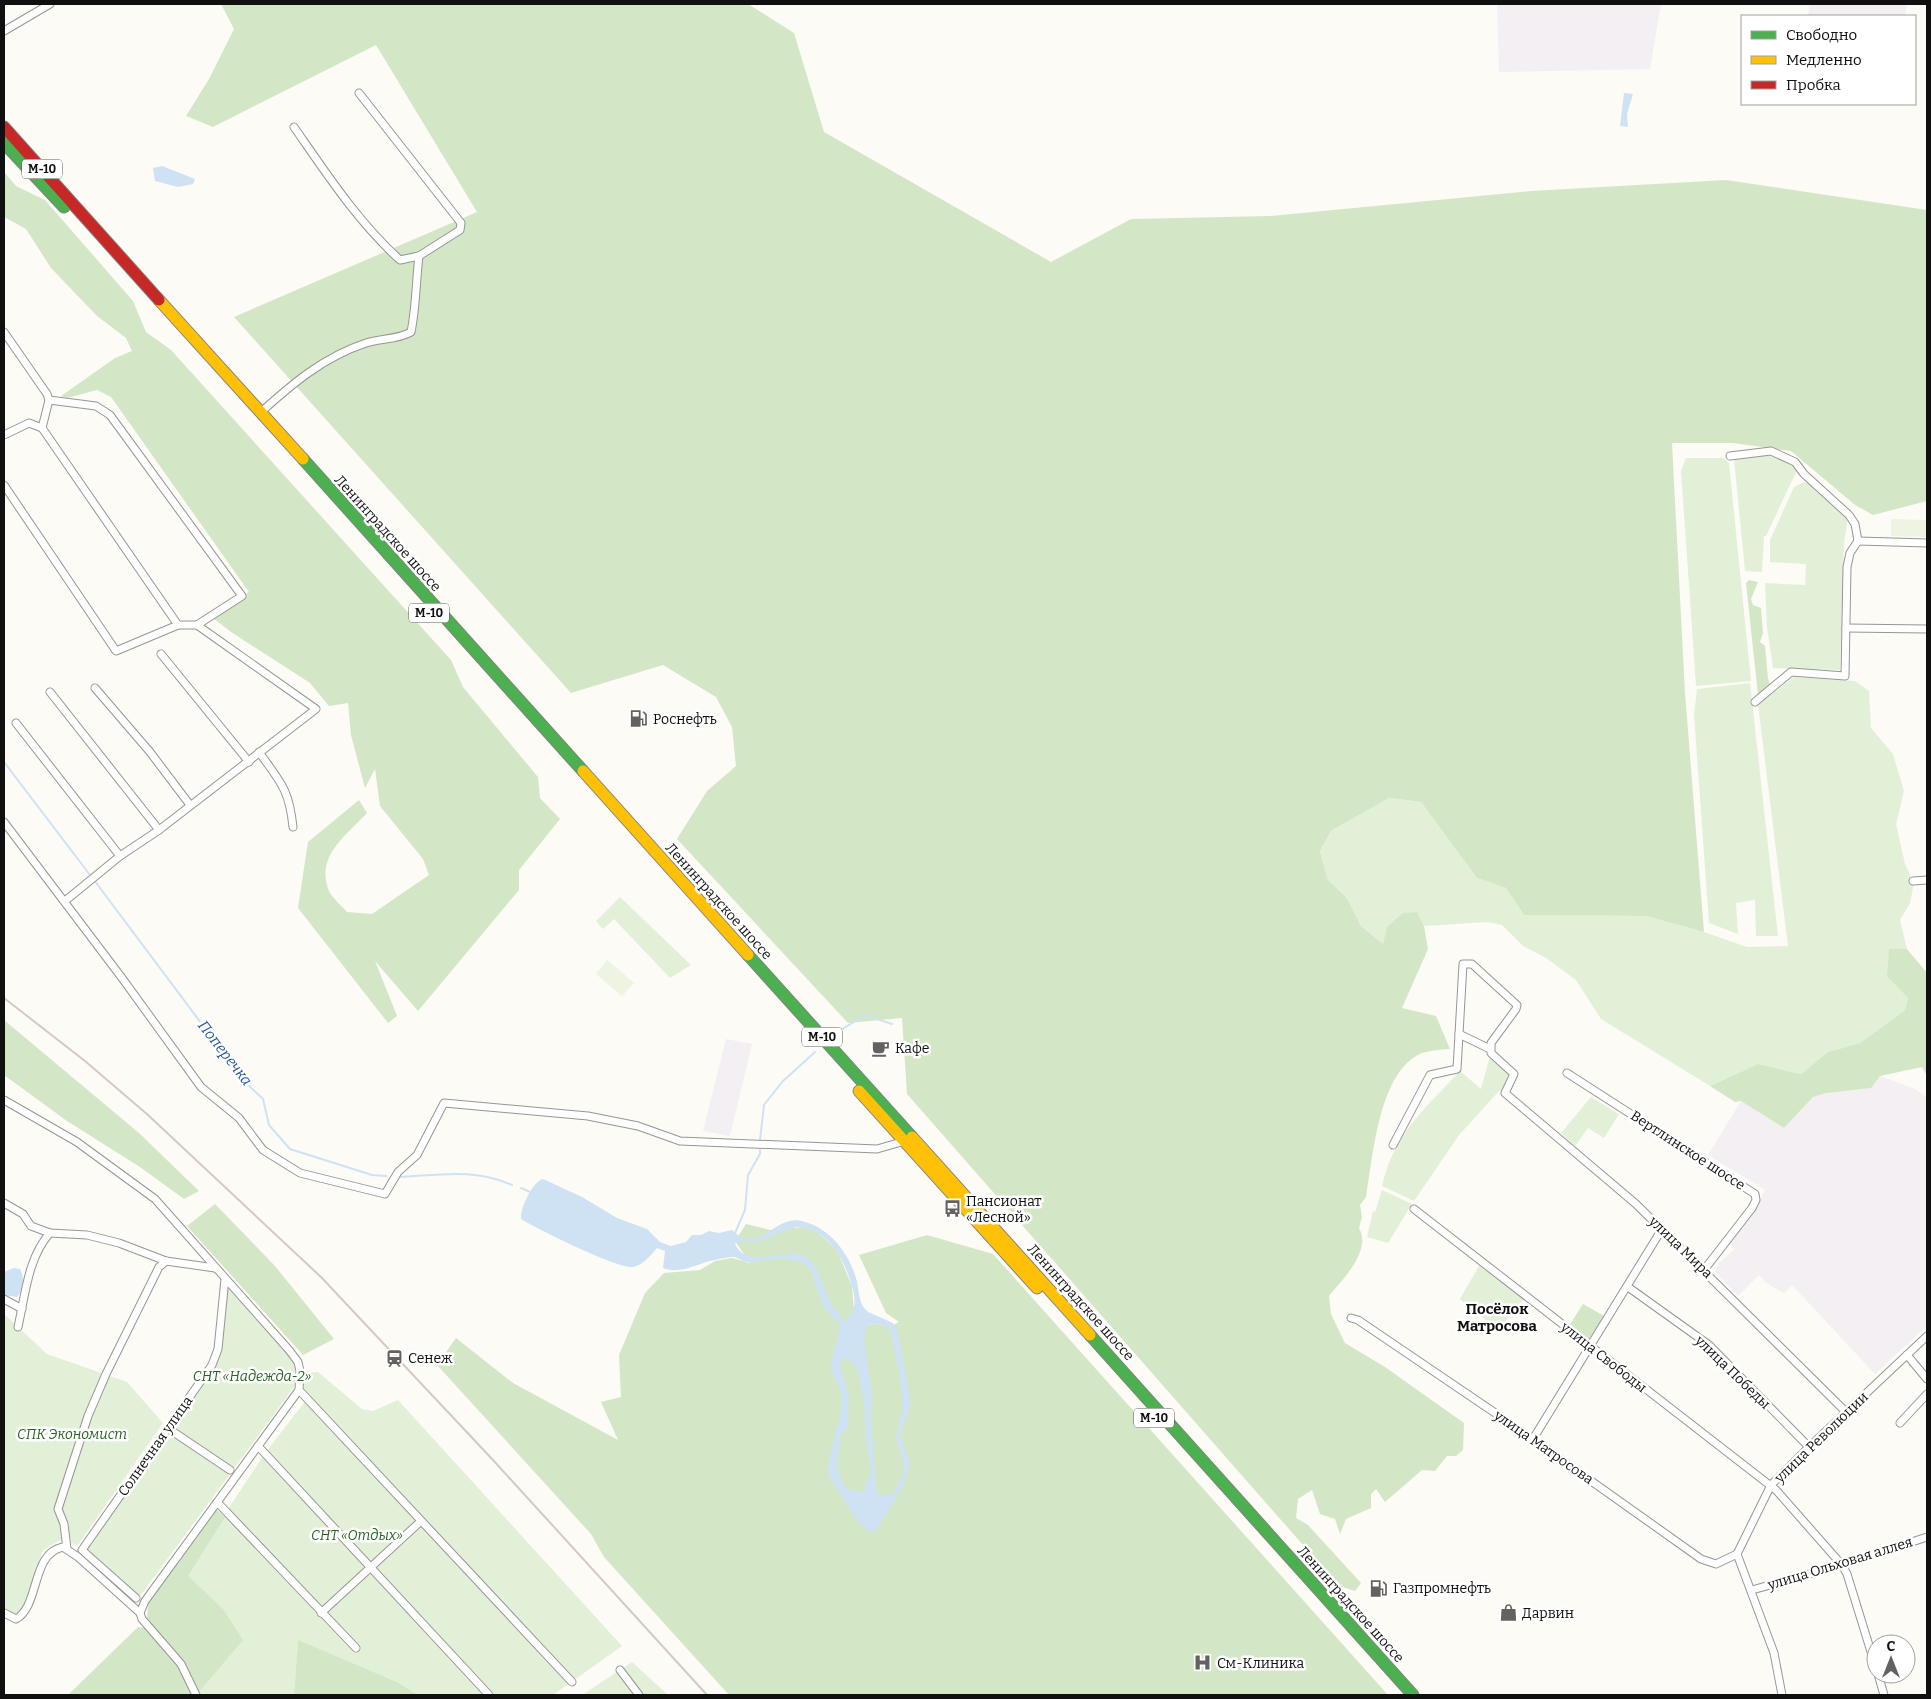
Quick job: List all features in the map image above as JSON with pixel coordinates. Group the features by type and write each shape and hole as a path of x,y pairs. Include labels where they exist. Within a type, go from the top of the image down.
{"highway":[{"name":"Ленинградское шоссе","path":"4,127 1403,1695"},
{"name":"Ленинградское шоссе","path":"4,143 1413,1695"}],"street":[{"path":"4,31 50,4"},
{"path":"294,126 334,184 385,246 400,260 420,256 460,230 461,223 359,94"},
{"path":"260,413 315,366 367,342 401,337 411,332 414,317 414,290 420,256"},
{"path":"4,332 48,394 49,400 42,428"},
{"path":"4,485 116,651 178,625 197,625 242,596 110,415 96,406 49,400"},
{"path":"4,435 30,423 42,428 178,625"},
{"path":"1730,456 1771,451 1795,462 1804,474 1849,515 1855,524 1858,541 1848,560 1845,676 1791,672 1755,702"},
{"path":"1858,541 1927,543"},
{"path":"65,901 120,856 159,830 316,709 197,625"},
{"path":"1846,628 1927,629"},
{"path":"161,654 249,762"},
{"path":"95,688 150,752 190,806"},
{"path":"50,692 159,830"},
{"path":"16,723 120,856"},
{"path":"259,752 286,790 290,803 292,827"},
{"path":"4,822 65,901 201,1087 239,1118 263,1150 300,1173 385,1194 398,1172 417,1155 444,1103 588,1116 638,1126 680,1141 877,1149 909,1140"},
{"path":"1913,881 1927,880"},
{"path":"1393,1145 1430,1075 1458,1068 1459,1034 1463,964 1472,964 1517,1005 1491,1043 1490,1049 1459,1034"},
{"name":"улица Мира","path":"1490,1049 1491,1053 1514,1074 1505,1093 1662,1229 1846,1412"},
{"name":"Вертлинское шоссе","path":"1567,1073 1755,1194 1756,1200 1752,1208 1704,1270"},
{"path":"4,1100 77,1142 148,1193 298,1362 299,1390 145,1601 140,1613"},
{"path":"4,1203 23,1214 31,1226 50,1233 86,1235 119,1243 166,1261 215,1268"},
{"name":"улица Свободы","path":"1414,1209 1771,1485 1842,1565"},
{"path":"1533,1439 1662,1229"},
{"path":"18,1327 33,1261 40,1244 50,1233"},
{"path":"67,1549 64,1524 58,1509 88,1416 144,1296 159,1267 166,1261"},
{"name":"Солнечная улица","path":"136,1598 82,1550 169,1429 212,1365 218,1349 225,1279"},
{"name":"улица Победы","path":"1628,1287 1709,1345 1809,1447"},
{"path":"4,1299 22,1309"},
{"name":"улица Матросова","path":"1351,1318 1358,1320 1533,1439 1701,1559 1716,1564 1737,1554"},
{"name":"улица Революции","path":"1737,1554 1771,1485 1927,1336"},
{"path":"1907,1355 1927,1379"},
{"path":"299,1390 572,1682"},
{"path":"1900,1423 1927,1394"},
{"path":"169,1429 230,1470"},
{"path":"258,1446 372,1568 418,1621 489,1695"},
{"path":"218,1503 356,1648"},
{"path":"321,1613 421,1521"},
{"name":"улица Ольховая аллея","path":"1752,1590 1842,1565 1927,1537"},
{"path":"4,1613 16,1619 24,1613 45,1560 57,1548 67,1549 140,1613 148,1628 181,1664 196,1695"},
{"path":"1737,1554 1774,1653 1782,1695"},
{"path":"1842,1565 1866,1638"},
{"path":"620,1670 639,1695"}],"shaded area":[{"path":"1497,4 1661,4 1650,69 1499,72"},
{"path":"1810,4 1907,4 1905,15 1808,15"},
{"path":"726,1039 752,1044 730,1136 703,1131"},
{"path":"1880,1076 1915,1089 1927,1097 1927,1326 1875,1374 1792,1285 1784,1293 1766,1283 1759,1275 1738,1296 1715,1272 1719,1263 1735,1249 1729,1242 1751,1217 1765,1190 1708,1155 1741,1101 1784,1128 1813,1097"}],"green space":[{"path":"221,4 748,4 794,33 824,132 1051,262 1131,219 1271,216 1531,191 1726,180 1927,210 1927,501 1873,515 1855,505 1791,451 1733,443 1672,443 1685,693 1704,932 1646,916 1524,915 1506,888 1477,878 1421,802 1389,798 1331,831 1320,851 1328,880 1347,898 1361,926 1383,944 1387,927 1403,913 1417,912 1424,926 1428,949 1402,1008 1436,1016 1450,1049 1417,1055 1401,1070 1392,1085 1379,1122 1366,1197 1360,1205 1362,1217 1359,1228 1362,1246 1354,1264 1329,1296 1331,1314 1345,1343 1385,1367 1464,1423 1463,1450 1456,1456 1447,1456 1435,1471 1422,1470 1385,1502 1376,1489 1371,1494 1371,1508 1346,1519 1340,1534 1335,1519 1320,1514 1312,1490 1298,1499 1296,1518 1308,1525 1361,1583 1355,1591 1339,1586 907,1094 902,1018 848,1023 677,839 707,791 736,766 732,727 716,697 663,665 571,693 234,317 477,212 376,45 213,127 186,116 209,79 234,29"},
{"path":"4,172 16,186 45,200 133,301 146,332 171,350 451,660 463,687 538,777 540,798 560,819 519,870 519,890 418,1011 375,961 397,1016 388,1023 298,908 308,842 359,800 367,813 335,847 326,867 329,891 347,912 372,914 429,875 423,859 380,806 375,769 365,788 351,735 348,703 329,706 310,683 231,632 213,618 249,592 111,397 97,390 67,398 61,396 115,358 132,351 126,338 97,316 51,268 26,229 4,217"},
{"path":"1770,453 1790,461 1797,470 1766,536 1764,536 1762,572 1745,571 1734,459"},
{"path":"1686,458 1723,458 1729,463 1751,681 1696,686 1681,471"},
{"path":"1804,482 1812,485 1848,518 1844,543 1840,670 1773,668 1767,627 1765,583 1805,585 1806,564 1770,562 1770,540 1794,487"},
{"path":"1891,519 1926,520 1926,537 1891,536"},
{"path":"1749,580 1758,582 1751,599 1753,605 1761,608 1763,633 1760,642 1765,646 1768,679 1771,687 1758,695 1746,583"},
{"path":"1794,677 1855,681 1869,691 1871,728 1893,754 1904,791 1896,824 1905,864 1914,883 1910,903 1900,920 1907,949 1889,949 1908,998 1905,1010 1860,1043 1828,1052 1801,1074 1758,1064 1710,1086 1601,1019 1576,980 1546,958 1523,946 1502,925 1488,922 1424,926 1417,912 1383,944 1361,926 1347,898 1328,880 1320,851 1331,831 1389,798 1421,802 1477,878 1506,888 1524,915 1646,916 1704,932 1747,947 1788,946 1758,705"},
{"path":"1750,683 1778,936 1756,936 1755,900 1736,903 1738,934 1709,923 1694,715 1697,689"},
{"path":"620,897 691,965 670,978 614,919 603,929 596,921"},
{"path":"1889,949 1907,949 1927,973 1927,1076 1922,1067 1880,1076 1871,1088 1826,1093 1813,1097 1784,1128 1741,1101 1735,1102 1710,1086 1758,1064 1801,1074 1828,1052 1860,1043 1905,1010 1908,998 1887,976"},
{"path":"607,960 634,983 622,996 596,974"},
{"path":"4,1020 139,1133 199,1191 184,1199 140,1167 67,1121 4,1075"},
{"path":"1490,1056 1511,1077 1504,1088 1499,1091 1459,1135 1414,1201 1382,1186 1394,1151 1412,1123 1460,1071 1481,1089"},
{"path":"1591,1097 1619,1114 1604,1138 1588,1128 1575,1146 1561,1133"},
{"path":"1382,1190 1412,1204 1388,1243 1367,1237 1373,1211 1375,1212"},
{"path":"215,1204 275,1266 334,1339 303,1355 187,1226"},
{"path":"746,1224 779,1232 788,1228 807,1227 816,1231 837,1250 852,1286 854,1309 867,1325 879,1324 889,1327 899,1322 886,1313 859,1255 927,1235 993,1254 1388,1695 729,1695 604,1557 591,1534 437,1365 456,1338 513,1383 618,1440 601,1402 621,1397 619,1355 645,1293 664,1273 700,1270 715,1261 732,1258 750,1263 735,1241"},
{"path":"1480,1264 1524,1299 1498,1330 1460,1299"},
{"name":"СНТ «Надежда-2»","path":"224,1284 293,1360 296,1375 294,1387 135,1603 79,1553 212,1365 218,1349"},
{"path":"1583,1304 1604,1316 1589,1339 1569,1326"},
{"name":"СПК Экономист","path":"4,1314 47,1354 127,1382 163,1423 78,1545 60,1540 43,1550 21,1613 17,1616 4,1608"},
{"name":"СНТ «Отдых»","path":"318,1372 362,1409 373,1411 398,1400 622,1646 553,1695 418,1695 397,1682 298,1641 294,1695 196,1695 209,1678 184,1576 265,1453 307,1399 301,1390 305,1373"},
{"path":"216,1509 225,1517 188,1576 223,1609 243,1640 198,1693 182,1660 147,1620 148,1604"},
{"path":"138,1627 148,1628 181,1664 196,1695 68,1695"},
{"path":"298,1640 397,1682 418,1695 294,1695"},
{"path":"632,1662 668,1695 582,1695"}],"water":[{"path":"1624,93 1633,94 1627,114 1628,127 1620,126"},
{"path":"162,166 195,179 193,184 178,187 155,181 153,168"},
{"path":"543,1179 582,1197 617,1218 647,1229 660,1242 671,1246 686,1242 692,1235 701,1235 709,1231 719,1233 732,1230 742,1237 751,1239 759,1237 792,1220 812,1224 836,1242 853,1268 864,1308 868,1312 893,1323 898,1333 909,1395 910,1405 900,1436 910,1464 902,1488 875,1532 866,1530 856,1519 829,1477 828,1465 842,1406 842,1395 832,1373 831,1365 840,1325 823,1306 810,1269 803,1264 788,1259 748,1262 734,1257 708,1261 683,1269 670,1270 663,1268 665,1251 657,1248 637,1266 625,1266 611,1262 521,1219 528,1196 539,1181","holes":["797,1227 816,1232 824,1237 841,1259 850,1280 854,1299 853,1309 847,1321 843,1321 838,1312 833,1308 812,1262 803,1256 793,1254 751,1257 742,1253 735,1244 739,1241 762,1240","879,1324 889,1328 899,1371 902,1397 902,1410 896,1439 904,1465 902,1477 893,1494 886,1496 878,1494 876,1487 871,1416 872,1397 864,1338 867,1325","844,1358 848,1358 857,1368 864,1402 871,1472 863,1492 851,1491 845,1487 837,1469 840,1437 848,1426 849,1396 840,1365"]},
{"path":"14,1268 20,1269 23,1280 21,1291 17,1297 4,1295 4,1272"}],"waterway":[{"name":"Поперечка","path":"4,762 90,875"},
{"name":"Поперечка","path":"94,880 246,1083 263,1099 269,1125 290,1149 372,1175 386,1176"},
{"path":"836,1033 865,1015 892,1024"},
{"path":"760,1140 764,1105 782,1082 815,1052"},
{"path":"735,1233 745,1210 748,1175 760,1154 760,1150"},
{"name":"Поперечка","path":"400,1177 471,1174 485,1176 512,1185"},
{"name":"Поперечка","path":"521,1188 530,1192"}],"railway":[{"path":"4,998 85,1061 148,1115 321,1277 493,1460 707,1695"}],"traffic: fast":[{"path":"4,143 64,207"},
{"path":"303,459 583,771"},
{"path":"748,955 912,1137"},
{"path":"1090,1335 1413,1695"}],"traffic: slow":[{"path":"159,300 303,459"},
{"path":"583,771 748,955"},
{"path":"859,1091 1037,1288"},
{"path":"912,1137 1090,1335"}],"traffic: jam":[{"path":"4,127 159,300"}],"place":[{"name":"Роснефть","path":"639,719"},
{"name":"Кафе","path":"881,1048"},
{"name":"Пансионат «Лесной»","path":"952,1209"},
{"name":"Сенеж","path":"394,1358"},
{"name":"Газпромнефть","path":"1379,1588"},
{"name":"Дарвин","path":"1508,1613"},
{"name":"См-Клиника","path":"1203,1663"}],"district":[{"name":"Посёлок Матросова","path":"1497,1318"}]}
